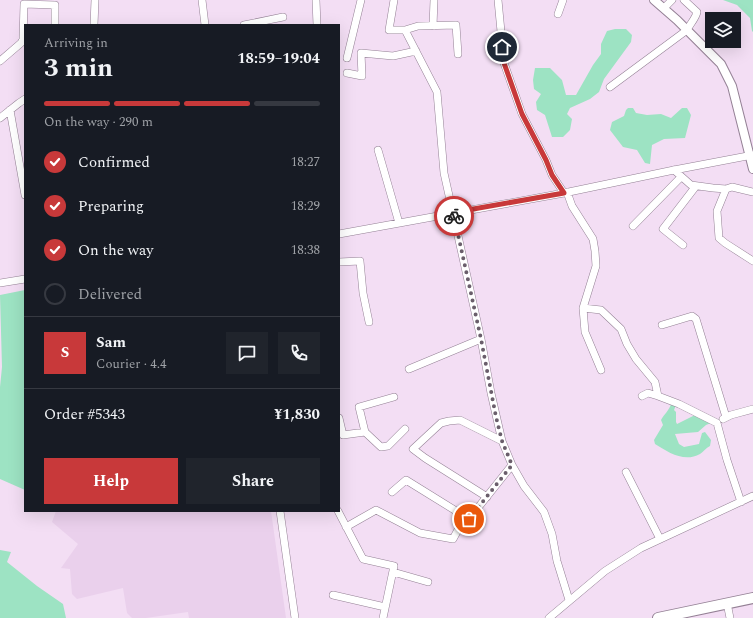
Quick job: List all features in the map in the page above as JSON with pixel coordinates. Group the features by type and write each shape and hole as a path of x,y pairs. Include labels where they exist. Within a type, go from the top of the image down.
{"highway":[{"path":"658,618 753,598"}],"main road":[{"path":"654,0 721,64 732,86 751,156 753,169"}],"street":[{"path":"94,24 95,0"},
{"path":"202,0 205,24"},
{"path":"316,0 317,24"},
{"path":"347,58 361,0"},
{"path":"394,0 389,30 405,30 418,26 456,25 458,54"},
{"path":"434,0 434,26"},
{"path":"498,0 504,63 522,114 546,160 552,175 566,192 572,206 593,239 596,266 582,308 585,332 601,370"},
{"path":"558,14 563,0"},
{"path":"664,8 672,0"},
{"path":"610,88 687,30 697,12 684,0"},
{"path":"0,61 21,43 23,39 24,4 55,5 55,24"},
{"path":"254,24 264,23 283,17"},
{"path":"405,30 436,92 444,173 502,441 512,465 524,486 544,512 552,534 557,561 569,600"},
{"path":"348,72 362,76 361,53 394,56 416,51"},
{"path":"0,118 24,100"},
{"path":"10,110 24,189"},
{"path":"378,150 399,223"},
{"path":"340,234 751,156"},
{"path":"674,170 691,185 726,189 732,188 753,192"},
{"path":"633,226 681,177"},
{"path":"683,245 663,228 696,186"},
{"path":"726,189 716,211 719,238 724,243 753,261"},
{"path":"340,262 360,261 363,293 369,322"},
{"path":"0,283 24,279"},
{"path":"582,308 601,310 621,329 627,344 636,359 655,382 658,396"},
{"path":"662,325 692,316 696,319 726,417"},
{"path":"409,369 481,339"},
{"path":"642,396 648,393 658,396 717,422 727,460 741,502"},
{"path":"394,397 359,407 365,432 381,447 388,446 405,429"},
{"path":"717,422 731,414 753,409"},
{"path":"487,497 424,458 413,449 441,423 449,420 460,420 502,441"},
{"path":"340,422 343,435 365,432"},
{"path":"392,492 406,480 465,518 469,519 512,465"},
{"path":"626,472 660,539"},
{"path":"549,618 605,571 641,548 753,496"},
{"path":"346,527 376,510 420,533 452,539 465,518"},
{"path":"280,512 295,618"},
{"path":"338,512 363,559 394,566 383,618"},
{"path":"393,572 428,582"},
{"path":"333,595 385,606"},
{"path":"727,603 730,618"}],"shaded area":[{"path":"56,512 271,512 286,618 189,618 188,612 146,618 132,618 127,613 123,588 77,599 72,594 70,569 61,568 78,544 52,522"}],"green space":[{"path":"723,0 753,0 753,32 750,18 737,5"},
{"path":"626,29 632,35 631,42 604,79 599,92 590,99 570,108 567,114 572,119 570,130 563,137 552,137 545,115 537,110 536,102 541,94 534,89 533,80 535,68 550,68 562,80 566,95 576,95 601,54 601,44 607,31"},
{"path":"628,108 633,108 636,113 647,115 661,114 671,118 682,108 687,108 691,115 685,138 664,139 652,145 650,164 645,163 637,150 623,147 610,130 612,122 624,116"},
{"path":"24,290 24,490 0,479 0,387 2,367 0,295"},
{"path":"671,404 676,405 674,410 676,412 677,424 700,411 711,417 711,423 706,425 698,432 675,434 679,444 684,447 699,444 702,433 705,432 711,440 710,446 700,454 682,457 655,444 654,440 663,425 661,420"},
{"path":"0,550 11,552 7,562 63,604 66,618 0,618"}],"way so far":[{"path":"454,216 462,259 481,339 496,417 502,441 512,465 469,519"}],"route":[{"path":"454,216 453,213 462,211 564,193 552,175 546,160 522,114 504,63 502,47"}]}
